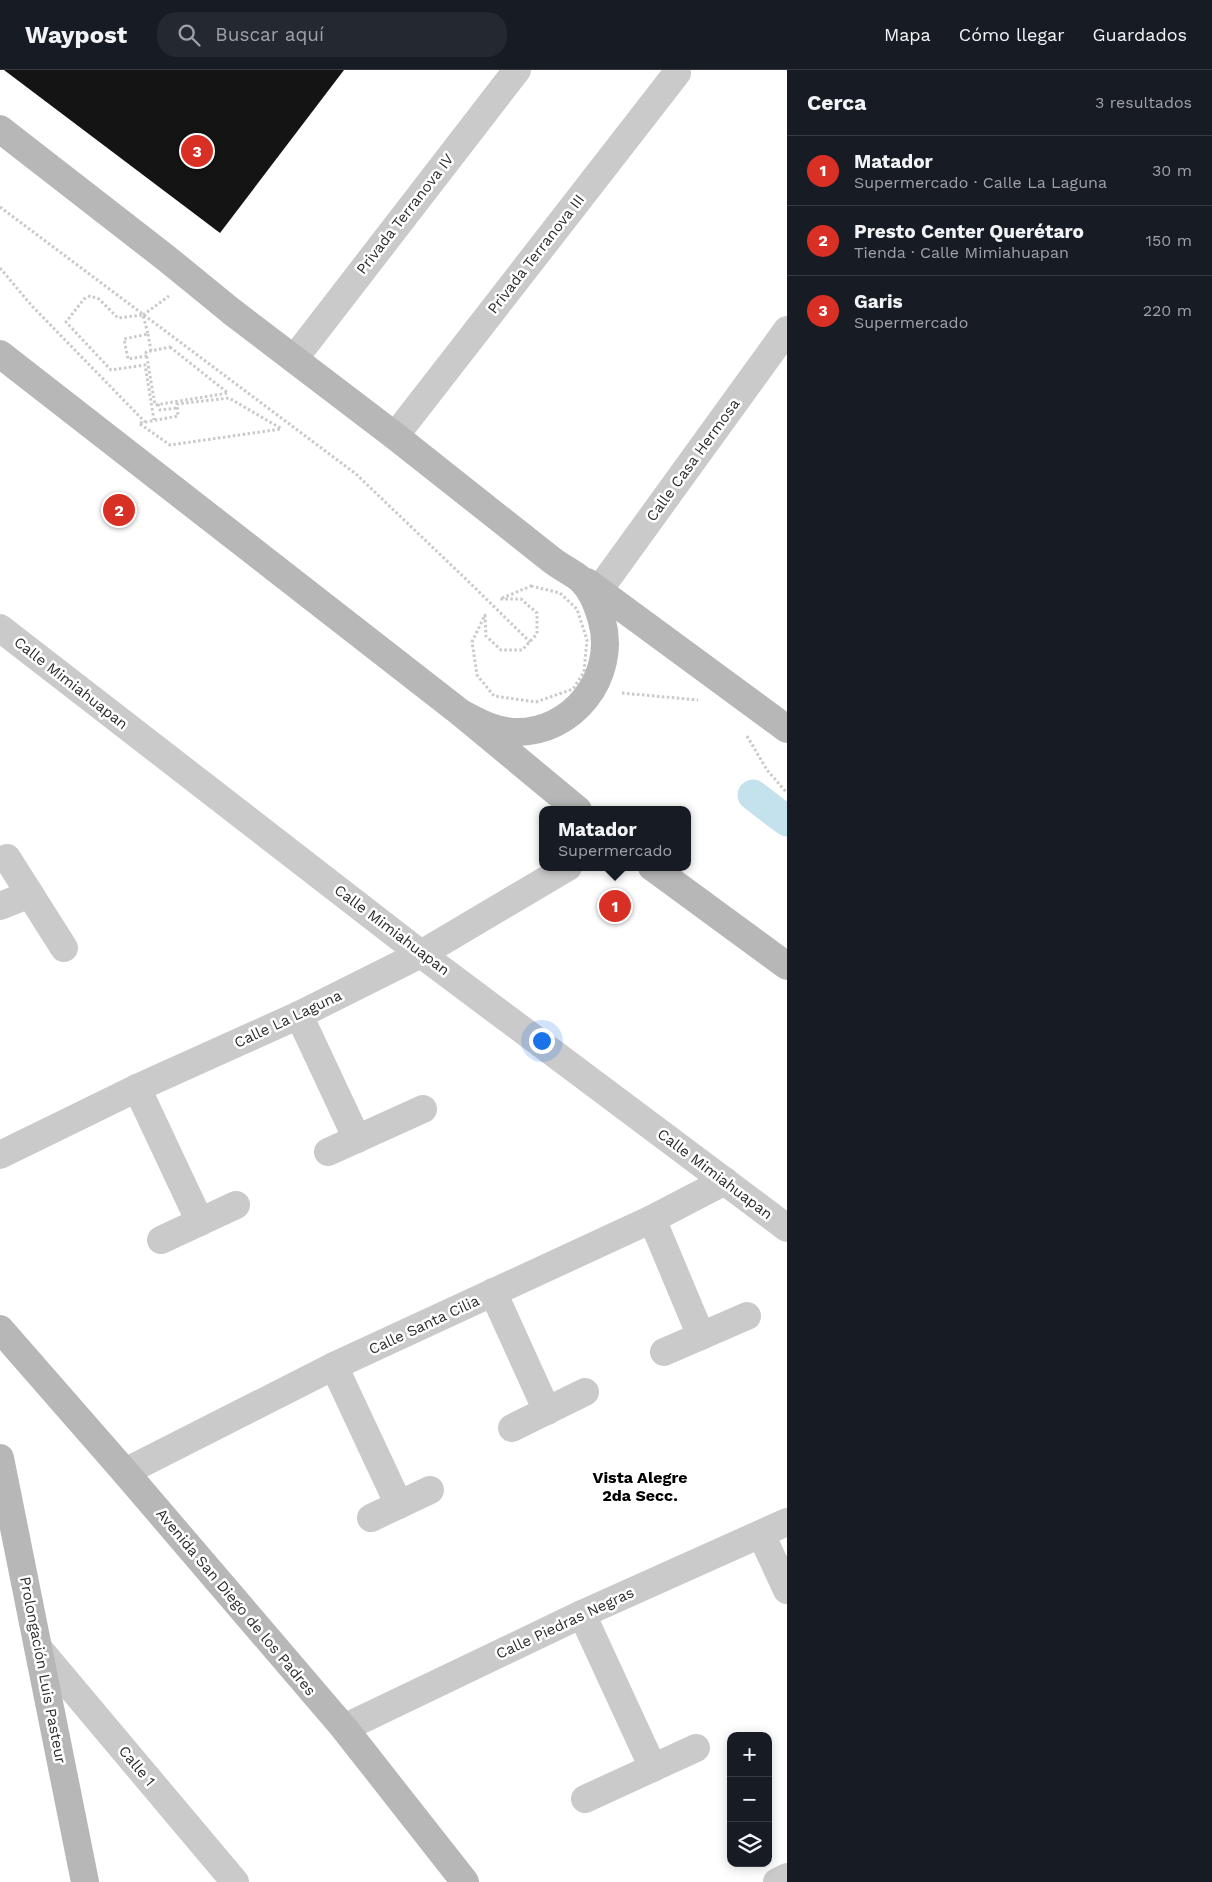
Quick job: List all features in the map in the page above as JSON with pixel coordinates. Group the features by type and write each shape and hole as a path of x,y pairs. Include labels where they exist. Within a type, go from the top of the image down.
{"main road":[{"path":"0,129 553,561 580,579 598,605 606,635 603,666 581,692 569,715 543,728 514,732 486,727 461,713"},
{"path":"0,354 461,713 573,806"},
{"path":"553,561 600,590 787,729"},
{"path":"657,871 787,966"},
{"name":"Avenida San Diego de los Padres","path":"0,1329 344,1728 465,1882"},
{"name":"Prolongación Luis Pasteur","path":"0,1458 85,1882"}],"street":[{"name":"Privada Terranova IV","path":"294,359 517,70"},
{"name":"Privada Terranova III","path":"395,436 677,73"},
{"name":"Calle Casa Hermosa","path":"600,590 787,330"},
{"name":"Calle Mimiahuapan","path":"0,628 421,954 787,1228"},
{"path":"7,858 64,948"},
{"name":"Calle La Laguna","path":"0,1155 136,1088 299,1015 421,954 561,871"},
{"path":"0,906 30,894"},
{"path":"299,1015 357,1139"},
{"path":"136,1088 200,1222"},
{"path":"328,1152 423,1109"},
{"name":"Calle Santa Cilia","path":"125,1472 334,1366 652,1219 724,1181"},
{"path":"161,1240 236,1205"},
{"path":"652,1219 701,1336"},
{"path":"493,1292 548,1411"},
{"path":"664,1352 747,1316"},
{"path":"334,1366 399,1505"},
{"path":"512,1428 585,1392"},
{"path":"370,1518 430,1490"},
{"name":"Calle Piedras Negras","path":"344,1728 582,1614 787,1522"},
{"path":"761,1534 787,1590"},
{"path":"582,1614 654,1768"},
{"name":"Calle 1","path":"39,1649 235,1882"},
{"path":"585,1799 696,1748"},
{"path":"777,1882 787,1877"}],"path":[{"path":"0,207 356,474 530,642"},
{"path":"0,268 32,306 145,422"},
{"path":"143,315 118,318 99,299 90,296 84,299 66,322 111,370 145,365 154,420"},
{"path":"143,315 151,351"},
{"path":"147,356 128,359 124,339 148,334"},
{"path":"170,347 228,393 155,405 147,356 146,352 170,347"},
{"path":"229,398 282,429 170,445 140,423 178,416 177,408 177,404 229,398"},
{"path":"158,404 160,410 177,408"},
{"path":"581,692 587,640 577,609 560,592 531,586 500,599 522,599 536,613 537,634 522,650 501,650 486,636 485,615 472,642 477,675 494,696 536,702 581,692 625,692 698,700 705,703"},
{"path":"744,732 767,770 787,793"}],"building":[{"path":"4,70 344,70 220,233"}],"waterway":[{"path":"753,795 787,821"}],"place":[{"name":"Garis","path":"197,151"},
{"name":"Presto Center Querétaro","path":"119,510"},
{"name":"Matador","path":"615,906"}],"district":[{"name":"Vista Alegre 2da Secc.","path":"640,1486"}]}
